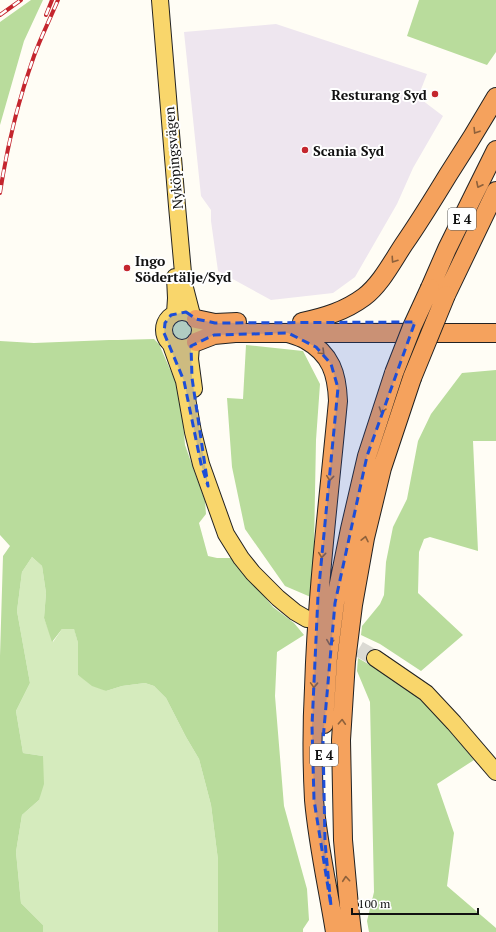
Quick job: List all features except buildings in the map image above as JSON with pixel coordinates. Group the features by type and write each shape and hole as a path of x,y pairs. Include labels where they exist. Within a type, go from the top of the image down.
{"highway":[{"path":"302,322 324,317 340,311 365,296 377,284 416,228 496,97"},
{"name":"E 4","path":"335,932 325,842 323,740 328,658 335,603 350,529 367,456 394,373 412,327 447,249 496,150"},
{"name":"E 4","path":"352,932 343,832 341,740 346,661 353,606 365,538 382,468 412,378 446,295 496,191"},
{"path":"457,272 496,217"},
{"path":"194,317 215,323 496,322"},
{"path":"194,344 214,335 235,333 496,333"},
{"path":"288,333 306,340 325,355 331,364 338,388 338,401 318,596 312,726 314,800 331,906"}],"main road":[{"name":"Nyköpingsvägen","path":"151,0 176,291 174,313"},
{"name":"Nyköpingsvägen","path":"160,0 183,276 194,317"},
{"path":"194,344 186,348 176,348 165,338 165,323 174,313 186,312 194,317 199,324 199,336 194,344 190,359 208,486"},
{"path":"171,345 184,381 193,432 201,464 226,534 241,558 253,573 278,598 295,612 307,619"},
{"path":"374,658 426,693 496,772"}],"highlighted area":[{"path":"186,312 196,319 215,323 415,322 367,456 335,603 323,740 325,842 331,906 314,800 312,726 318,596 338,388 331,364 316,347 288,333 214,335 191,346 192,378 208,486 201,464 184,381 164,333 165,323 171,315"}],"shaded area":[{"path":"276,24 427,74 418,97 443,116 413,168 397,204 355,277 333,293 271,300 218,271 211,221 211,210 201,196 184,32"}],"green space":[{"path":"31,0 43,0 24,41 0,125 0,22"},
{"path":"419,0 496,0 496,52 487,65 407,36"},
{"path":"182,317 190,321 194,329 190,337 182,341 174,337 170,329 174,321"},
{"path":"154,339 159,344 176,383 182,409 185,445 205,501 206,514 199,523 208,556 217,558 233,558 273,607 294,623 304,635 277,652 275,696 284,806 307,889 309,920 303,929 303,932 218,932 218,860 211,805 199,759 166,698 154,686 145,683 122,686 106,691 92,686 78,675 78,643 74,629 62,629 52,642 44,618 46,593 42,566 32,557 22,572 17,611 30,683 16,711 23,753 43,756 44,784 39,800 22,815 16,852 21,903 43,925 43,932 0,932 0,656 3,556 10,546 0,535 0,341 34,343"},
{"path":"246,345 303,351 320,384 316,440 313,598 285,586 245,529 232,467 227,398 243,399"},
{"path":"496,370 496,441 473,441 478,551 430,537 424,539 419,552 418,593 463,635 421,671 380,644 361,635 362,626 380,604 384,595 386,562 393,527 407,499 418,441 431,414 462,373"},
{"path":"32,557 42,566 46,593 44,618 53,642 62,629 74,628 78,643 78,675 106,691 122,686 145,683 154,686 166,698 199,759 211,805 218,860 218,932 43,932 43,925 21,903 16,852 22,815 39,800 43,756 23,753 16,711 30,683 17,611 22,572"},
{"path":"358,658 405,686 435,713 474,760 437,784 454,833 447,886 496,928 496,932 369,932 367,921 374,892 370,702 357,671"}],"tunnel":[{"path":"338,637 375,658"}],"railway":[{"path":"0,15 21,0"},
{"path":"46,15 52,0"},
{"path":"0,193 10,141 28,73 58,0"}],"place":[{"name":"Resturang Syd","path":"435,94"},
{"name":"Scania Syd","path":"305,150"},
{"name":"Ingo Södertälje/Syd","path":"127,268"}]}
